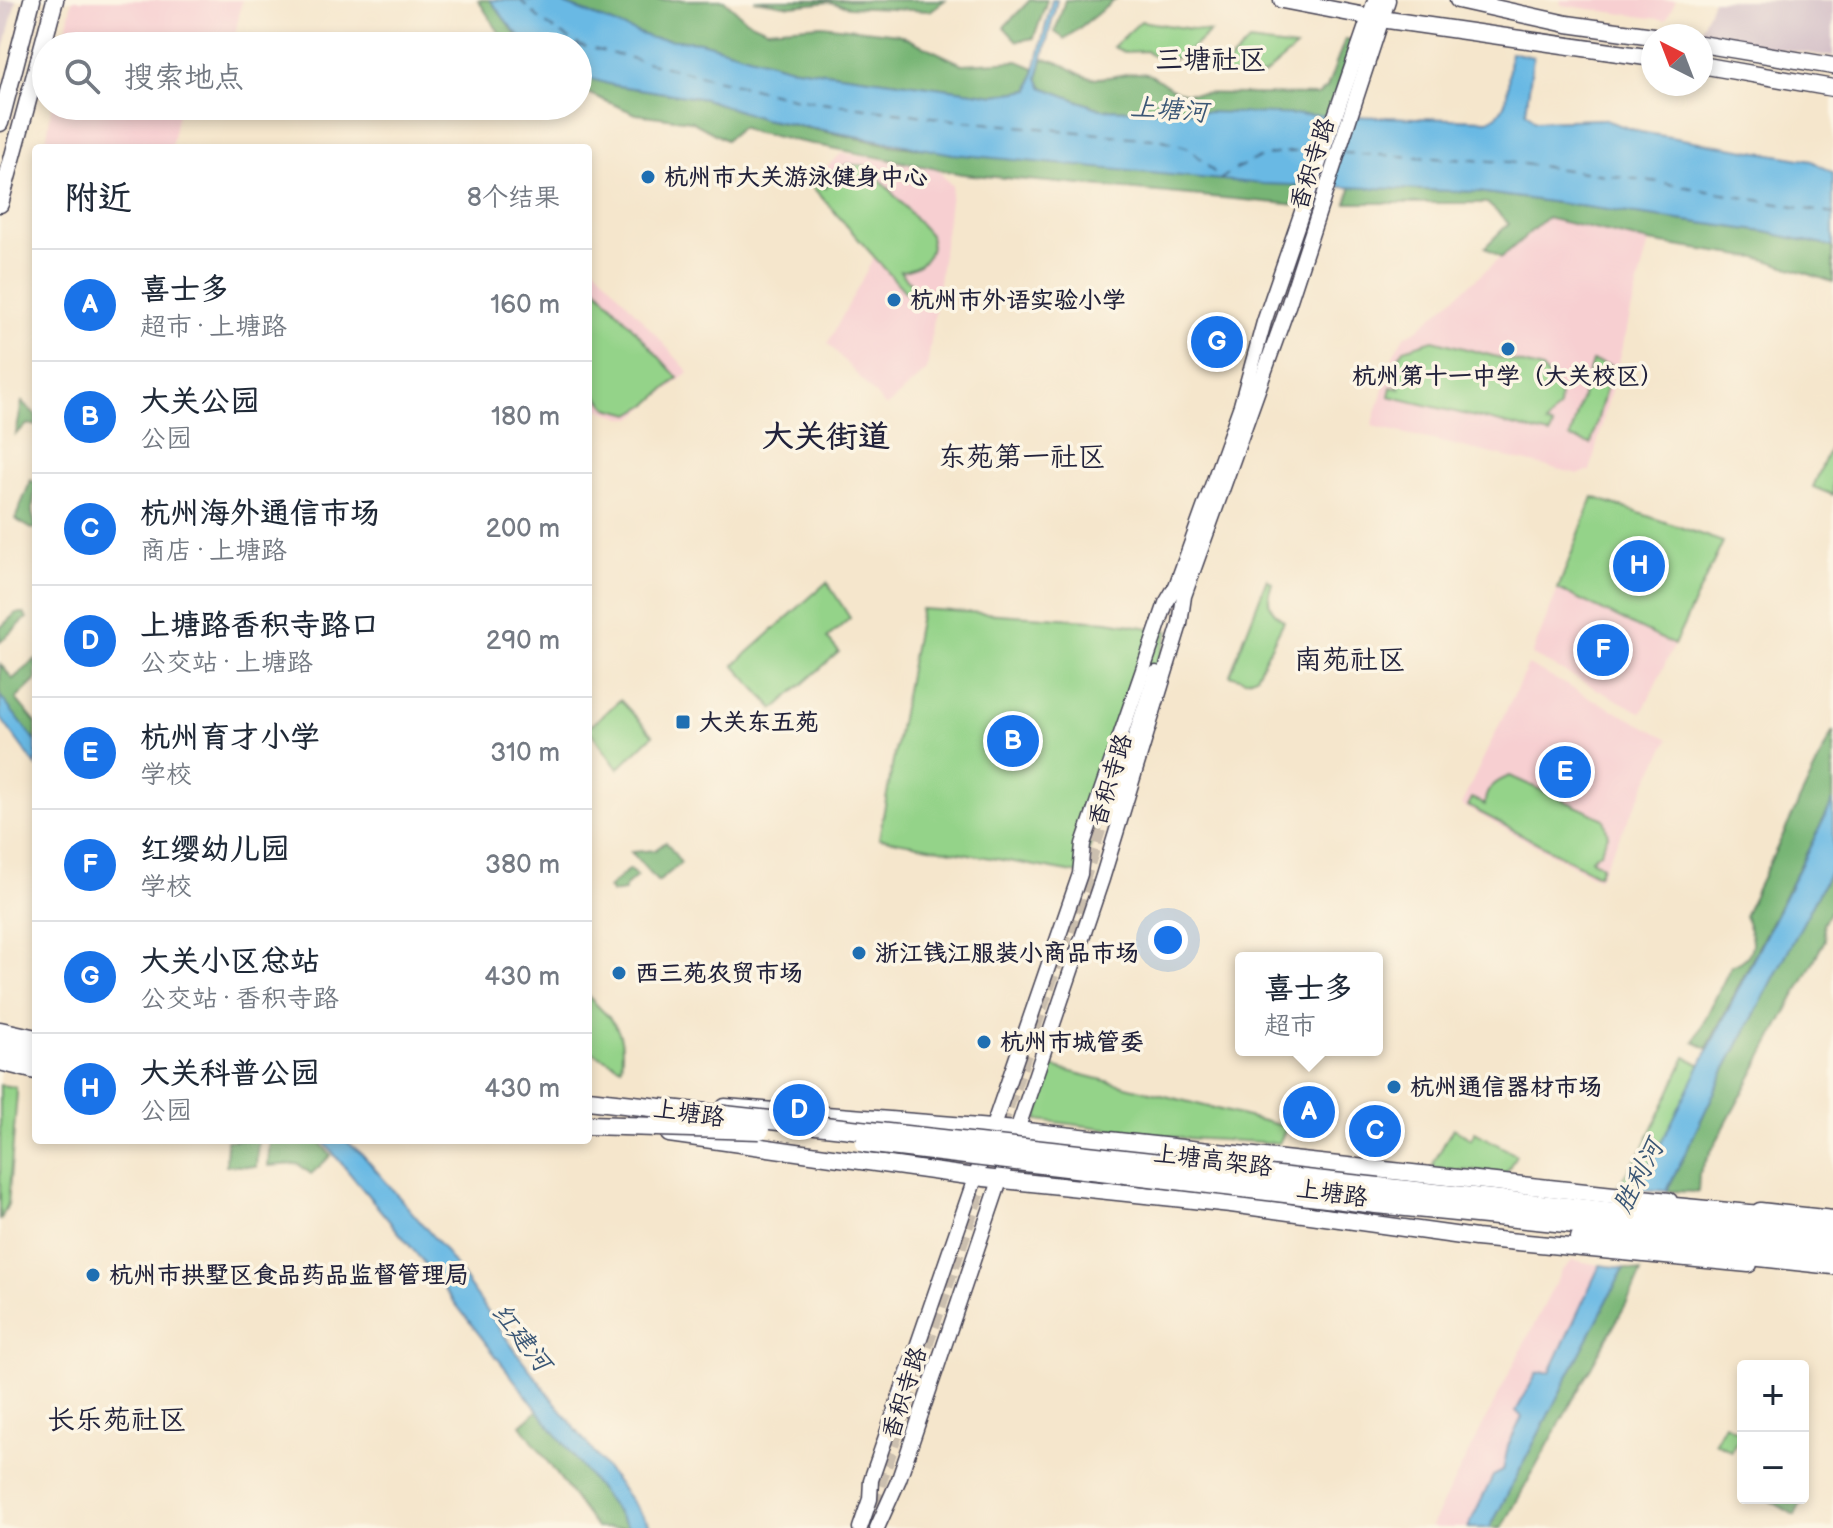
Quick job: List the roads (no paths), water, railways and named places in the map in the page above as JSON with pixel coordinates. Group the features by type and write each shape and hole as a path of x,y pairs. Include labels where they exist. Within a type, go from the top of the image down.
{"highway":[{"path":"4,1027 32,1033"},
{"path":"0,1046 32,1053"},
{"path":"0,1060 32,1069"},
{"name":"上塘高架路","path":"592,1095 648,1095 801,1123 1833,1235"},
{"name":"上塘高架路","path":"592,1112 1423,1211 1833,1250"},
{"path":"592,1124 760,1130"},
{"path":"1439,1194 1506,1194 1619,1205 1684,1206 1833,1221"},
{"path":"1423,1211 1486,1226 1833,1265"}],"main road":[{"path":"0,123 32,0"},
{"path":"46,32 55,0"},
{"path":"1282,0 1375,11 1641,56"},
{"path":"1353,89 1375,11 1388,0"},
{"path":"1458,0 1567,24 1641,34"},
{"path":"1713,46 1833,66"},
{"path":"1713,67 1833,88"},
{"path":"0,204 32,85"},
{"name":"香积寺路","path":"877,1528 899,1479 1142,754 1180,624 1180,591 1241,405 1264,322 1353,89"},
{"name":"香积寺路","path":"860,1528 870,1499 871,1480 1080,874 1083,844 1166,603 1180,591 1309,245 1353,89"},
{"path":"1106,816 1180,591"},
{"path":"0,1060 32,1061"},
{"name":"上塘路","path":"592,1095 1017,1130 1833,1221"},
{"name":"上塘路","path":"592,1125 975,1177 1231,1204 1606,1252 1833,1273"}],"water":[{"path":"490,0 554,0 651,38 700,42 788,67 995,95 1030,90 1052,0 1057,0 1038,78 1042,87 1100,109 1488,120 1502,109 1506,101 1511,52 1533,57 1526,112 1535,121 1602,119 1640,132 1812,161 1833,173 1833,247 1765,232 1478,192 1263,184 953,154 763,119 705,99 612,85 592,79 592,32 516,32"},
{"path":"0,696 32,737 32,761 0,717"},
{"path":"1833,801 1833,866 1725,1070 1667,1191 1638,1189"},
{"path":"325,1144 350,1144 362,1154 442,1247 517,1353 652,1528 629,1528 420,1258"},
{"path":"1600,1265 1624,1268 1490,1528 1468,1528 1493,1476 1503,1471 1508,1446 1522,1417 1516,1411 1537,1373 1550,1372"}],"tunnel":[{"path":"1082,883 1104,815"},
{"path":"1075,933 1092,876"},
{"path":"872,1505 1070,922"}],"place":[{"name":"杭州市大关游泳健身中心","path":"648,177"},
{"name":"杭州市外语实验小学","path":"894,300"},
{"name":"大关小区总站","path":"1217,342"},
{"name":"杭州第十一中学（大关校区）","path":"1508,349"},
{"name":"大关科普公园","path":"1639,566"},
{"name":"红缨幼儿园","path":"1603,650"},
{"name":"大关东五苑","path":"683,722"},
{"name":"大关公园","path":"1013,741"},
{"name":"杭州育才小学","path":"1565,772"},
{"name":"浙江钱江服装小商品市场","path":"859,953"},
{"name":"西三苑农贸市场","path":"619,973"},
{"name":"杭州市城管委","path":"984,1042"},
{"name":"杭州通信器材市场","path":"1394,1087"},
{"name":"上塘路香积寺路口","path":"799,1110"},
{"name":"喜士多","path":"1309,1112"},
{"name":"杭州海外通信市场","path":"1375,1131"},
{"name":"杭州市拱墅区食品药品监督管理局","path":"93,1275"}],"district":[{"name":"三塘社区","path":"1211,59"},
{"name":"大关街道","path":"826,436"},
{"name":"东苑第一社区","path":"1022,456"},
{"name":"南苑社区","path":"1350,659"},
{"name":"长乐苑社区","path":"117,1419"}],"water label":[{"name":"上塘河","path":"1169,109"},
{"name":"胜利河","path":"1638,1176"},
{"name":"红建河","path":"522,1337"}]}
